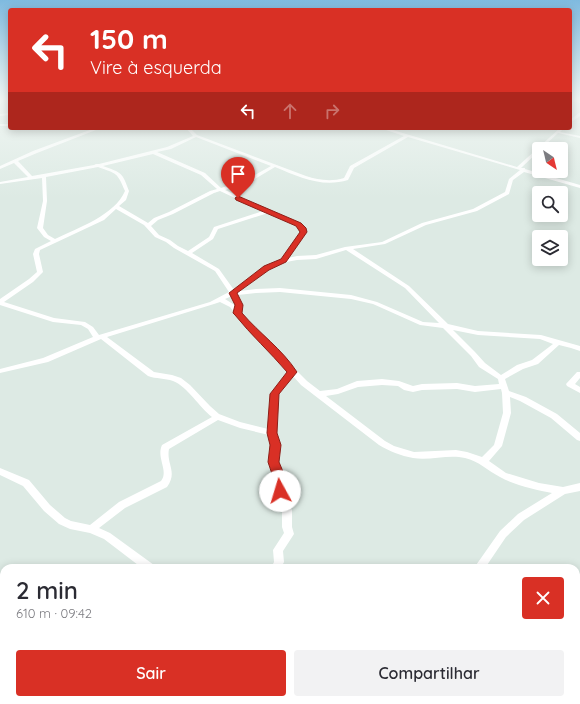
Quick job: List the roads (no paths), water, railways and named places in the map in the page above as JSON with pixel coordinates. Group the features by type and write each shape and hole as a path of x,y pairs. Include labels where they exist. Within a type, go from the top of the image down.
{"street":[{"path":"0,168 89,132"},
{"path":"192,132 196,136 311,180 337,182 346,179 352,167 407,136"},
{"path":"394,132 580,187"},
{"path":"233,294 267,268 283,260 316,257 348,249 383,243 424,224 469,213 507,193 510,179 522,171 520,168 558,132 580,137"},
{"path":"0,183 74,171 155,153 196,136"},
{"path":"155,153 203,174 207,179 217,185 219,189 298,224 302,228 303,232 283,260"},
{"path":"15,161 30,177"},
{"path":"96,165 116,172 122,179 127,191 126,195 116,207 102,219 36,251 37,262 40,269 38,274 11,292 0,303 53,320 83,323 91,328 99,337 151,374 156,376 171,377 177,380 206,408 218,417 272,433"},
{"path":"147,226 156,219 219,189 248,181 274,166"},
{"path":"44,176 45,201 40,228 46,236 55,241"},
{"path":"116,207 147,226 157,236 217,270 239,305 238,313"},
{"path":"188,253 211,238 216,228 268,211"},
{"path":"348,249 407,287 482,365 501,378 505,389 508,413 498,446 482,461"},
{"path":"0,371 46,360 99,337 177,312 204,306 233,294 280,290 351,297 375,303 422,324 446,326 478,332 534,335 580,349"},
{"path":"220,299 232,306 251,329 275,352 292,372 382,443 392,449 414,455 456,453 482,461 503,475 517,480 539,487 563,491"},
{"path":"501,378 520,367 535,362 558,343"},
{"path":"278,564 278,550 289,534 287,527 287,510 279,496 280,486 274,462 276,445 272,433 274,394 292,372"},
{"path":"580,374 570,384 580,390"},
{"path":"320,394 338,391 357,384 382,382 399,384 413,389 422,387 457,386 475,389 505,389 554,416 580,438"},
{"path":"91,529 122,505 167,482 168,475 163,454 165,447 218,417"},
{"path":"0,471 26,484 47,508 62,521 70,525 91,529 107,536 144,564"},
{"path":"482,564 503,534 521,517 563,491 580,487"}]}
